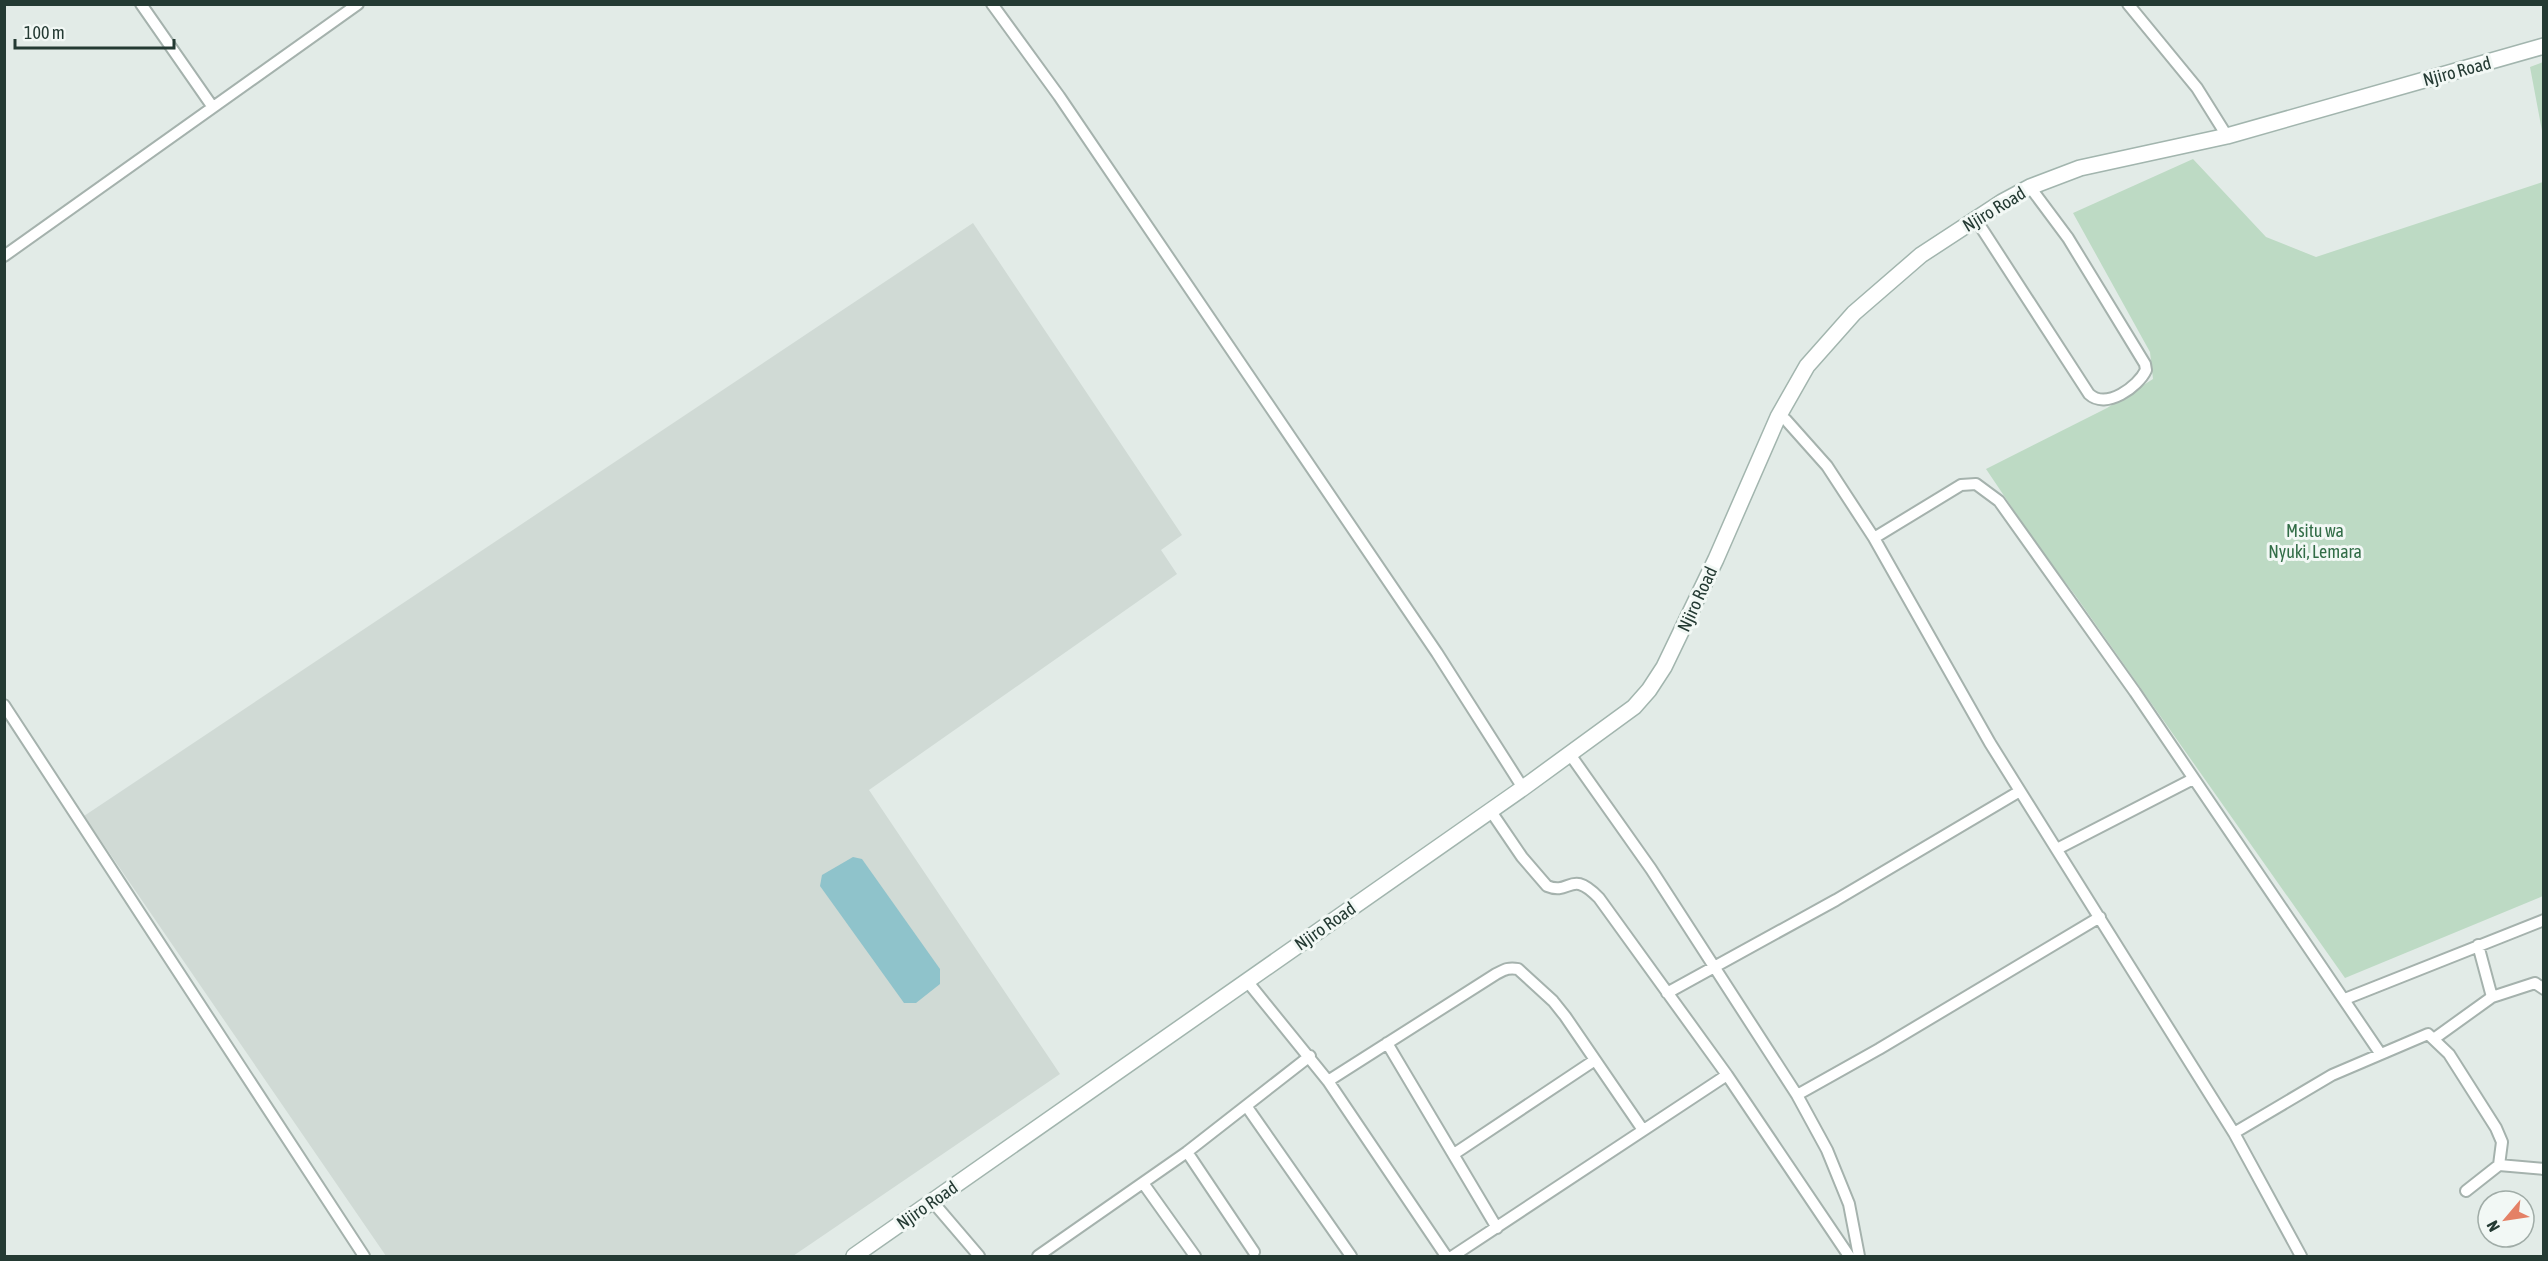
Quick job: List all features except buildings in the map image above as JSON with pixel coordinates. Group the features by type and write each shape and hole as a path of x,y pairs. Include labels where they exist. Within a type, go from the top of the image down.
{"street":[{"path":"141,4 212,106"},
{"path":"4,256 212,106 262,75 358,4"},
{"path":"992,4 1059,96 1430,643 1523,789"},
{"path":"2128,4 2197,88 2227,136"},
{"name":"Njiro Road","path":"854,1257 1523,789 1634,707 1655,682 1716,559 1778,417 1807,366 1854,313 1921,255 1975,218 2030,187 2080,168 2227,136 2544,46"},
{"path":"1975,218 2089,394 2099,400 2110,399 2142,377 2146,370 2145,364 2068,238 2030,187"},
{"path":"1778,417 1793,428 1827,466 1874,538 2020,791 2234,1133 2301,1257"},
{"path":"1874,538 1961,485 1976,484 1987,491 2012,518 2346,999 2380,1053"},
{"path":"4,705 364,1257"},
{"path":"1569,753 1651,869 1797,1095 1827,1150 1849,1204 1859,1257"},
{"path":"2056,849 2193,779"},
{"path":"1667,993 1836,900 2020,791"},
{"path":"1490,810 1522,857 1547,886 1558,888 1579,882 1599,898 1727,1075 1849,1257"},
{"path":"1797,1095 1898,1038 2100,917"},
{"path":"2346,999 2544,920"},
{"path":"2478,945 2492,997"},
{"path":"1328,1081 1508,967 1518,969 1553,1001 1643,1130"},
{"path":"1247,981 1310,1056 1446,1257"},
{"path":"2435,1038 2492,997 2535,983 2544,989"},
{"path":"2234,1133 2332,1075 2421,1035 2428,1034 2435,1038 2449,1054 2496,1128 2502,1142 2499,1165"},
{"path":"1387,1043 1497,1228"},
{"path":"1038,1257 1187,1152 1310,1056"},
{"path":"1454,1154 1595,1060"},
{"path":"1454,1257 1727,1075"},
{"path":"1247,1107 1351,1257"},
{"path":"1187,1152 1254,1251"},
{"path":"2466,1191 2499,1165 2544,1169"},
{"path":"1143,1183 1195,1257"},
{"path":"932,1201 979,1257"}],"shaded area":[{"path":"973,223 1182,535 1161,550 1177,574 869,790 1060,1074 793,1256 386,1256 84,816"}],"green space":[{"path":"2544,62 2543,136 2530,67"},
{"name":"Msitu wa Nyuki, Lemara","path":"2193,159 2266,237 2316,257 2543,182 2543,896 2345,978 2075,595 2040,549 1986,469 2107,408 2153,379 2150,352 2073,213"}],"water":[{"path":"853,857 862,859 940,969 940,984 916,1003 904,1003 820,886 822,875"}]}
